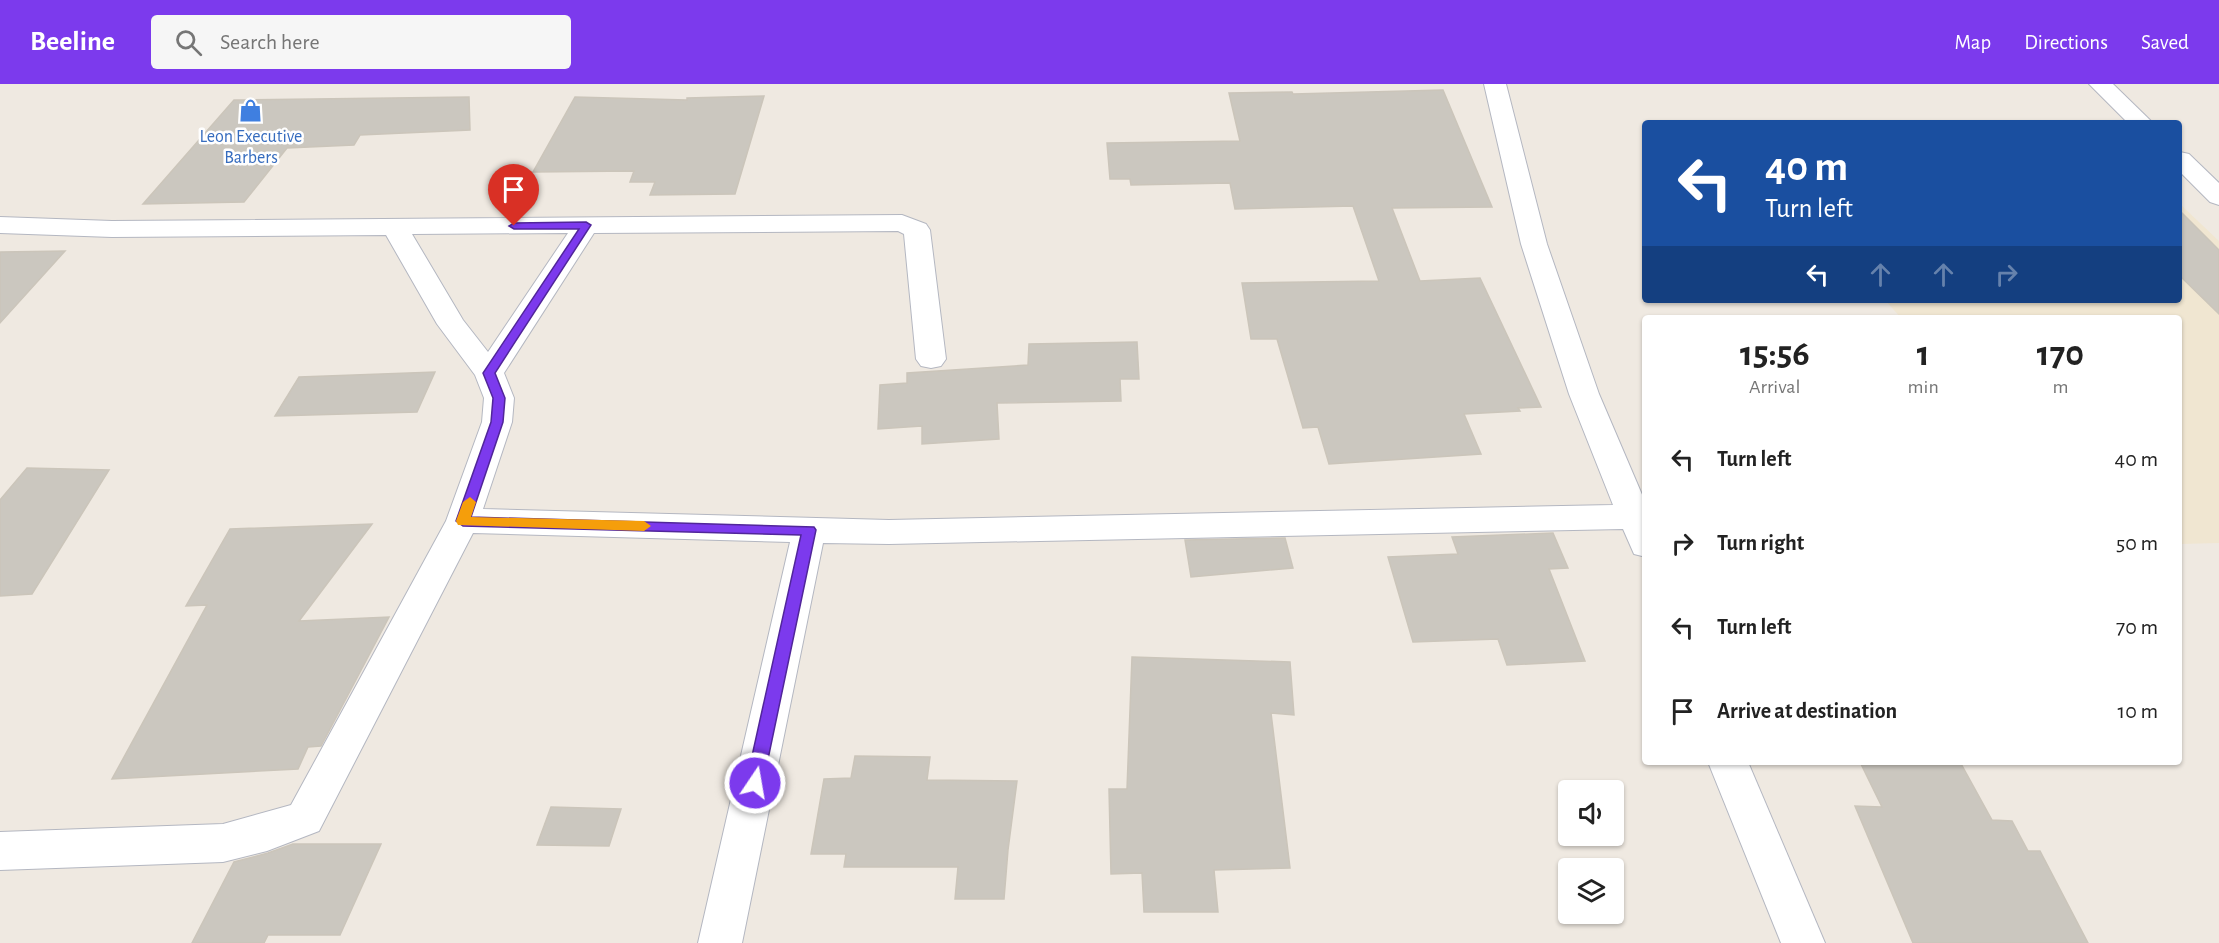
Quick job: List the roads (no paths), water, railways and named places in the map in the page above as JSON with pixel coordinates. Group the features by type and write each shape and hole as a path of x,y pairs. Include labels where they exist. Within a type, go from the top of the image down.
{"street":[{"path":"463,521 900,532 1640,531 1584,394 1534,244 1495,84"},
{"path":"2100,84 2138,120"},
{"path":"2182,161 2219,197"},
{"path":"0,225 112,229 902,223 917,230 931,359"},
{"path":"489,373 586,225"},
{"path":"0,851 223,843 267,832 305,818 463,521 497,422 499,398 489,373 451,324 395,227"},
{"path":"720,943 809,530"},
{"path":"1729,765 1803,943"}],"place":[{"name":"Leon Executive Barbers","path":"251,110"}]}
